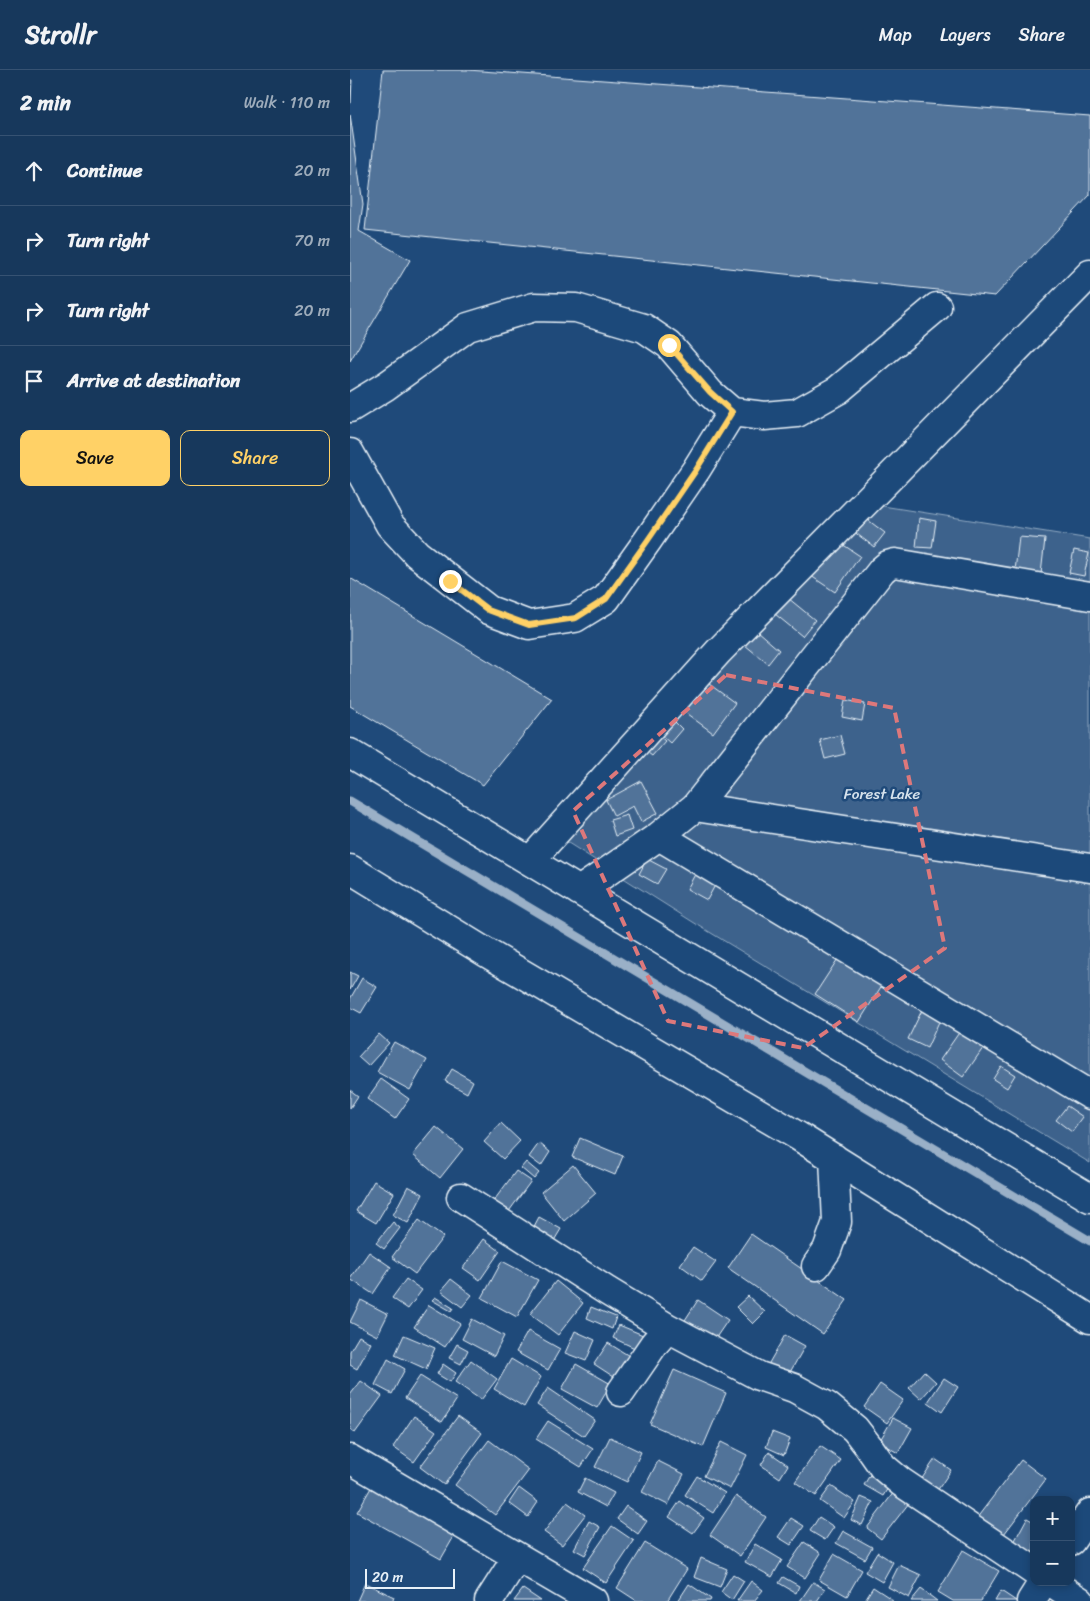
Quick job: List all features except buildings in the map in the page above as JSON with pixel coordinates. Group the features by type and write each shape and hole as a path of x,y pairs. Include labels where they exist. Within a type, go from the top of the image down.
{"street":[{"path":"530,861 718,652 1090,274"},
{"path":"350,408 386,386 468,327 534,307 576,308 644,328 669,345 710,392 732,412 764,416 797,413 838,390 937,307"},
{"path":"350,453 390,525 417,554 488,610 529,625 576,618 606,599 669,509 732,412"},
{"path":"579,891 659,836 696,807 882,570 888,565 895,563 1090,596"},
{"path":"350,753 1090,1198"},
{"path":"696,807 1090,868"},
{"path":"659,836 1090,1095"},
{"path":"350,869 487,953 834,1158 1090,1319"},
{"path":"816,1266 827,1250 838,1222 834,1158"},
{"path":"461,1197 668,1328 759,1376 794,1388 827,1406 855,1429 870,1446 883,1467 900,1482 1030,1568"},
{"path":"620,1392 654,1344 668,1328"},
{"path":"350,1459 593,1601"},
{"path":"1075,1534 1090,1513"},
{"path":"489,1601 517,1557"},
{"path":"1031,1601 1040,1586"},
{"path":"1057,1586 1080,1601"}],"highlighted area":[{"path":"726,675 894,708 945,948 803,1048 668,1021 573,811"}],"green space":[{"name":"Forest Lake","path":"870,504 1090,539 1090,1163 693,922 565,841"}],"waterway":[{"path":"350,801 1090,1241"}],"route":[{"path":"450,581 488,610 529,625 576,618 606,599 696,470 732,412 710,392 669,345"}]}
